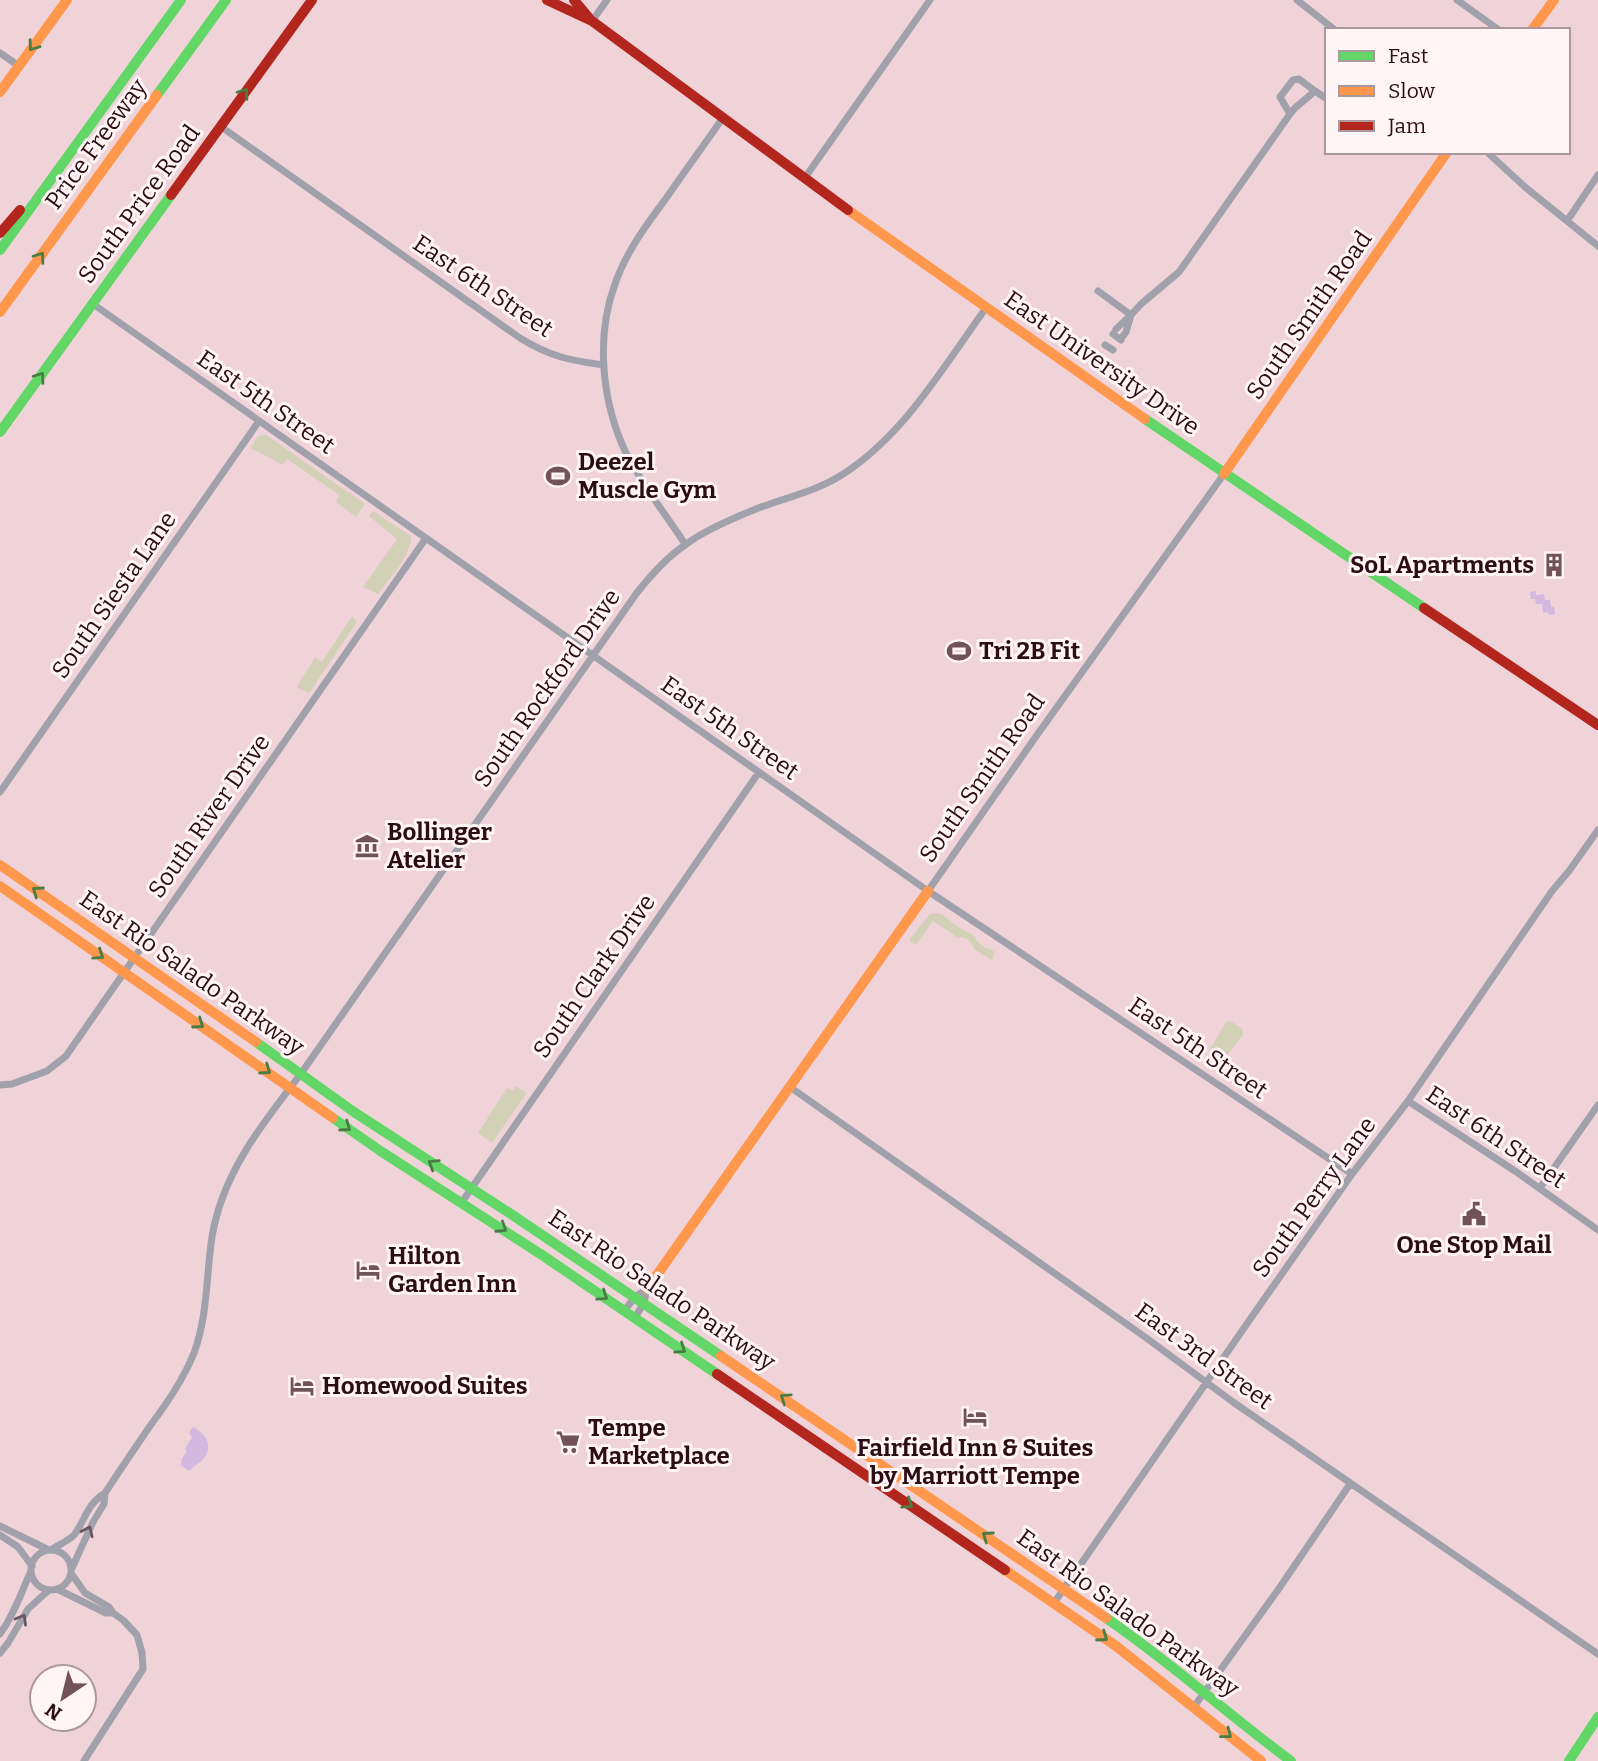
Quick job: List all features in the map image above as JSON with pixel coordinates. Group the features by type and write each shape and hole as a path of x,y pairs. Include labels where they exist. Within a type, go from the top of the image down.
{"main road":[{"path":"0,92 67,0"},
{"name":"Price Freeway","path":"0,250 181,0"},
{"name":"Price Freeway","path":"0,312 226,0"},
{"name":"South Price Road","path":"0,432 312,0"},
{"name":"East University Drive","path":"547,0 592,21"},
{"name":"East University Drive","path":"574,0 592,21 804,179 1224,474 1598,725"},
{"path":"1534,28 1555,0"},
{"name":"South Smith Road","path":"1224,474 1446,154"},
{"path":"0,233 69,155"},
{"name":"East Rio Salado Parkway","path":"0,865 395,1140 471,1187 639,1300 1136,1639 1258,1738 1291,1761"},
{"name":"East Rio Salado Parkway","path":"0,886 383,1152 635,1318 1116,1646 1261,1761"},
{"name":"South Smith Road","path":"647,1289 928,891"},
{"path":"1569,1761 1598,1717"}],"street":[{"path":"592,21 607,0"},
{"path":"804,179 930,0"},
{"path":"1297,0 1332,28"},
{"path":"1457,0 1496,28"},
{"path":"0,53 19,66"},
{"path":"1290,114 1280,97 1293,80 1299,79 1325,98"},
{"path":"1131,315 1122,338 1114,332 1141,304 1179,272 1290,114 1315,91"},
{"path":"685,544 627,456 613,421 603,365 607,317 614,284 624,262 722,120"},
{"name":"East 6th Street","path":"220,126 520,338 555,356 603,365"},
{"path":"1489,154 1598,246"},
{"path":"1567,221 1598,175"},
{"path":"1098,291 1131,315"},
{"name":"East 5th Street","path":"93,304 928,891 1352,1174"},
{"name":"South Rockford Drive","path":"50,1550 74,1535 96,1498 105,1493 186,1371 204,1315 212,1236 222,1196 236,1165 646,582 685,544 757,509 801,494 838,477 866,458 918,402 986,307"},
{"path":"1105,345 1113,350"},
{"name":"South Siesta Lane","path":"0,792 259,421"},
{"name":"South Smith Road","path":"928,891 1224,474"},
{"name":"South River Drive","path":"0,1085 12,1084 47,1071 66,1056 426,538"},
{"name":"South Clark Drive","path":"462,1202 759,772"},
{"name":"South Perry Lane","path":"1054,1603 1352,1174 1408,1101 1552,891 1598,830"},
{"name":"East 3rd Street","path":"790,1087 1350,1484 1598,1654"},
{"name":"East 6th Street","path":"1408,1101 1540,1188 1598,1230"},
{"path":"1540,1188 1598,1105"},
{"name":"South Smith Road","path":"624,1311 639,1300 647,1289"},
{"name":"South Smith Road","path":"635,1318 639,1300"},
{"path":"1193,1707 1278,1590 1350,1484"},
{"name":"South Rockford Drive","path":"71,1572 93,1521 104,1504 105,1493"},
{"path":"0,1526 64,1555 70,1564 71,1572 85,1592 109,1606 137,1635 143,1669 84,1761"},
{"path":"0,1535 18,1547 37,1584 106,1613 113,1613"},
{"path":"0,1634 19,1601 36,1556 50,1550"},
{"path":"0,1653 28,1609 53,1589 66,1583 71,1572"}],"green space":[{"path":"266,435 365,504 356,517 336,502 339,495 287,459 283,465 251,448 258,436"},
{"path":"373,511 411,536 411,543 404,558 378,594 363,587 397,539 369,516"},
{"path":"352,616 357,622 309,693 297,687 315,657 322,662"},
{"path":"936,913 972,934 984,947 992,950 995,953 992,960 974,949 968,940 958,938 933,921 916,945 909,940 930,914"},
{"path":"1230,1021 1242,1028 1243,1035 1218,1067 1207,1061 1209,1051 1226,1022"},
{"path":"516,1086 526,1094 492,1143 478,1133 507,1088 513,1091"}],"shaded area":[{"path":"1536,591 1536,595 1544,594 1545,600 1550,600 1555,614 1543,613 1542,604 1536,604 1535,599 1531,599 1530,592"},
{"path":"193,1427 208,1442 208,1451 189,1471 180,1465 192,1437 189,1433"}],"traffic: fast":[{"path":"0,250 181,0"},
{"path":"157,95 226,0"},
{"path":"0,432 171,195"},
{"path":"1145,419 1424,608"},
{"path":"256,1042 354,1112 721,1356"},
{"path":"333,1118 717,1374"},
{"path":"1106,1618 1291,1761"},
{"path":"1569,1761 1598,1717"}],"traffic: slow":[{"path":"0,92 67,0"},
{"path":"1533,28 1554,0"},
{"path":"0,312 157,95"},
{"path":"1224,474 1446,154"},
{"path":"848,210 1145,419"},
{"path":"0,865 256,1042"},
{"path":"0,886 333,1118"},
{"path":"647,1289 928,891"},
{"path":"721,1356 1106,1618"},
{"path":"1005,1570 1116,1646 1261,1761"}],"traffic: jam":[{"path":"171,195 312,0"},
{"path":"547,0 592,21 848,210"},
{"path":"574,0 589,18"},
{"path":"0,233 20,210"},
{"path":"1424,608 1598,725"},
{"path":"717,1374 1005,1570"}],"place":[{"name":"Deezel Muscle Gym","path":"558,476"},
{"name":"SoL Apartments","path":"1554,565"},
{"name":"Tri 2B Fit","path":"959,651"},
{"name":"Bollinger Atelier","path":"367,846"},
{"name":"One Stop Mail","path":"1474,1214"},
{"name":"Hilton Garden Inn","path":"368,1270"},
{"name":"Homewood Suites","path":"302,1386"},
{"name":"Fairfield Inn & Suites by Marriott Tempe","path":"975,1417"},
{"name":"Tempe Marketplace","path":"568,1442"}]}
